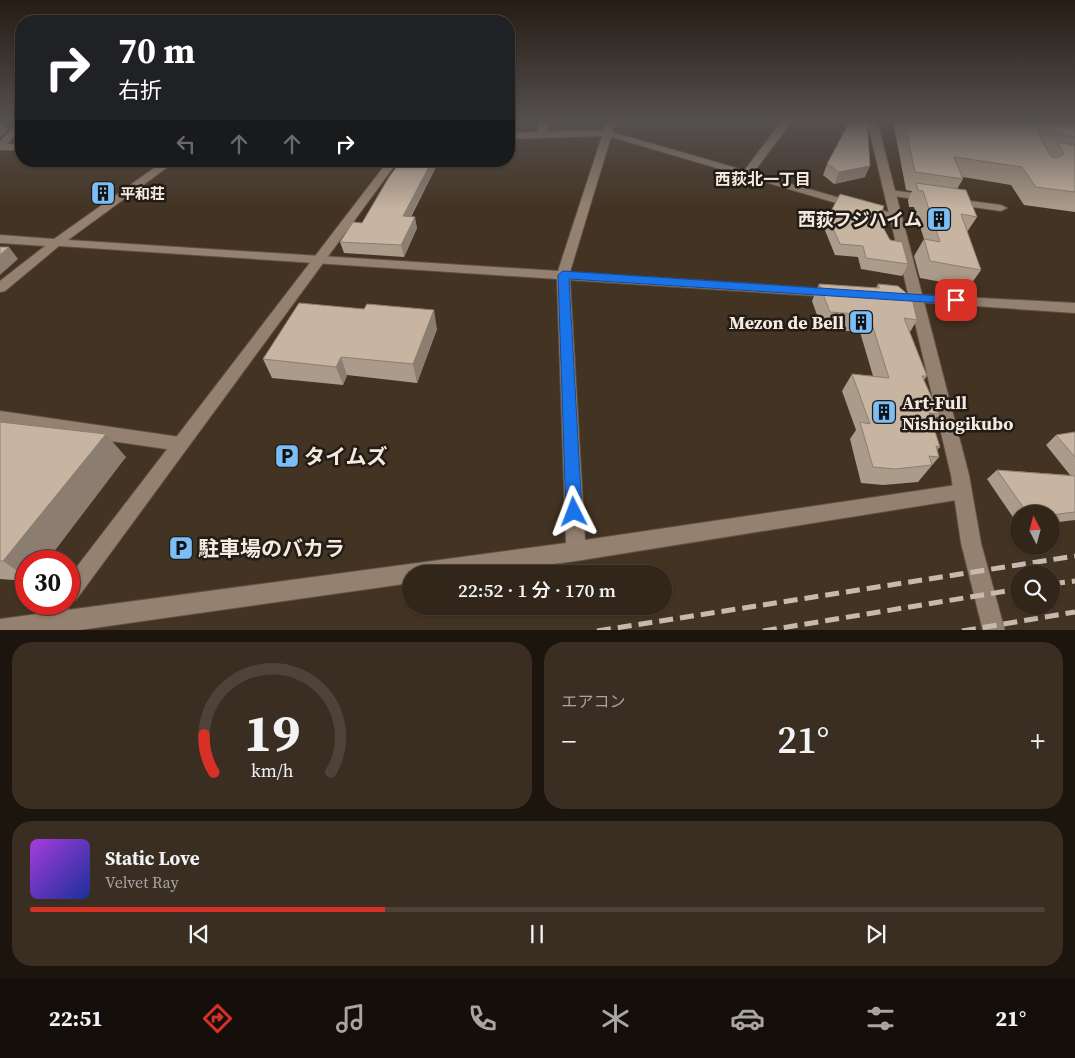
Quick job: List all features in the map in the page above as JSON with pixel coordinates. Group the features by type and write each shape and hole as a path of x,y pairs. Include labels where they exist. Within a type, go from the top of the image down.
{"street":[{"path":"576,551 563,275 602,150"},
{"path":"666,150 895,217"},
{"path":"747,174 765,150"},
{"path":"879,150 963,492 972,543 994,630"},
{"path":"0,288 56,242 162,167"},
{"path":"80,578 389,167"},
{"path":"890,193 1001,208"},
{"path":"0,239 845,294"},
{"path":"893,297 1075,308"},
{"path":"0,418 180,444"},
{"path":"0,630 44,627 576,551 963,492"},
{"path":"44,627 53,615"}],"building":[{"path":"834,150 869,150 870,166 839,172 827,164"},
{"path":"910,150 1048,150 1051,156 1056,158 1064,154 1062,150 1075,150 1075,192 1036,187 1022,167 954,157 963,179 915,172"},
{"path":"396,167 429,167 403,216 415,217 401,245 340,242 353,222 362,223"},
{"path":"916,183 966,190 977,217 961,214 981,270 930,261 924,239 940,242 923,191 918,190"},
{"path":"840,194 884,206 879,220 890,240 902,242 908,264 866,258 863,246 840,244 828,217"},
{"path":"0,247 9,247 0,255"},
{"path":"819,284 879,288 878,284 898,286 912,298 917,320 904,318 927,376 922,376 939,414 929,413 940,447 936,446 939,457 929,456 932,465 895,469 873,467 860,422 870,424 852,374 889,378 869,315 830,312"},
{"path":"299,303 364,309 367,304 434,310 413,364 341,357 336,367 263,359"},
{"path":"0,422 106,434 3,561 0,561"},
{"path":"1075,432 1075,457 1056,435"},
{"path":"997,470 1075,476 1075,512 1060,514 1060,505 1022,505"}],"railway":[{"path":"603,630 1075,556"},
{"path":"1060,583 1075,581"},
{"path":"769,630 1010,590"},
{"path":"968,630 1075,612"}],"place":[{"name":"平和荘","path":"103,193"},
{"name":"西荻フジハイム","path":"939,219"},
{"name":"Mezon de Bell","path":"861,322"},
{"name":"Art-Full Nishiogikubo","path":"884,412"},
{"name":"タイムズ","path":"287,456"},
{"name":"駐車場のバカラ","path":"181,548"}],"district":[{"name":"西荻北一丁目","path":"763,179"}],"route":[{"path":"574,512 563,275 956,300"}]}
